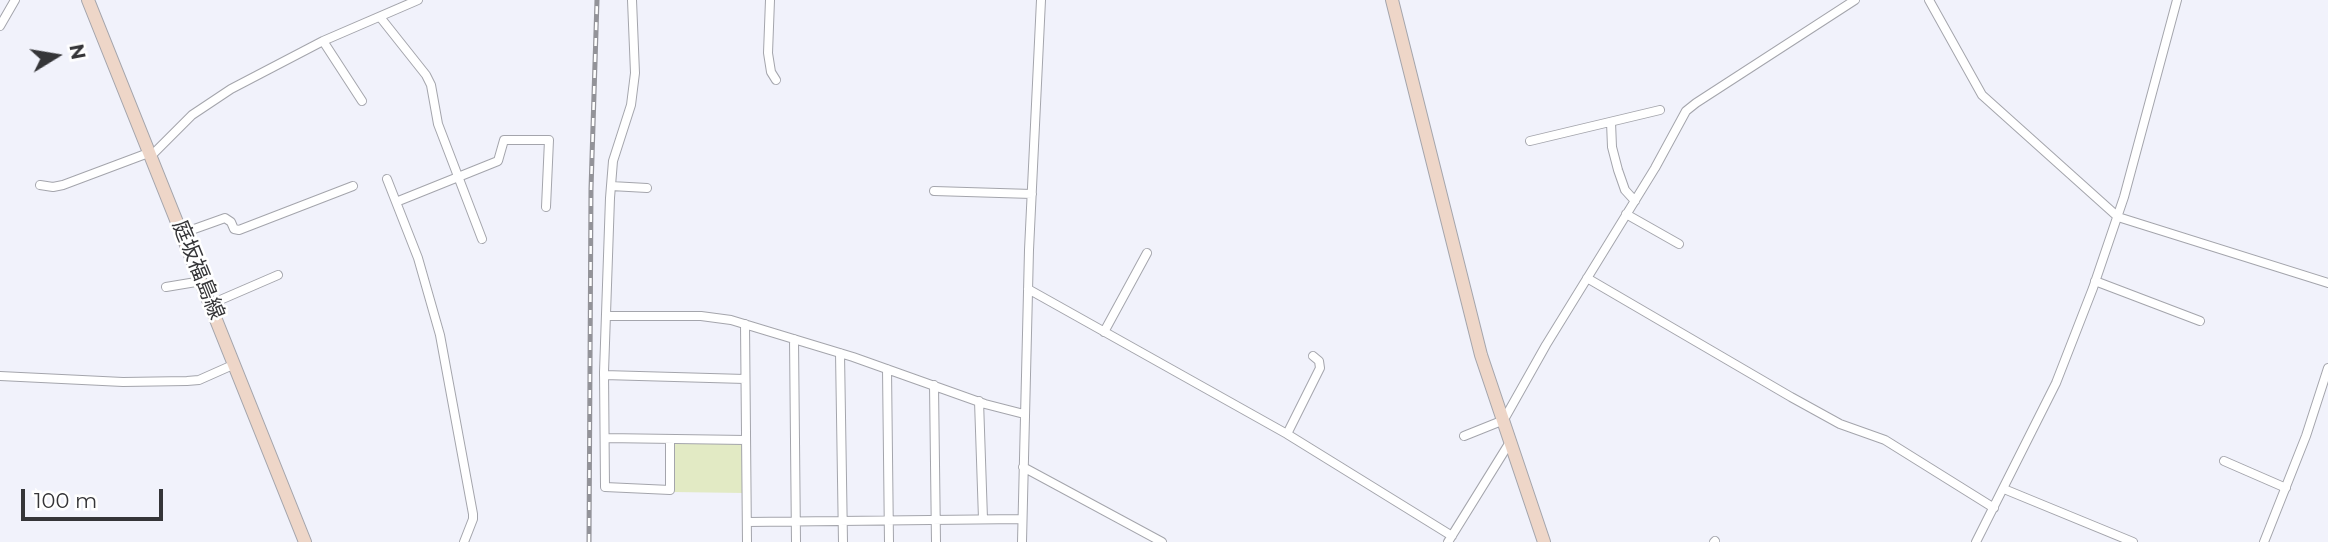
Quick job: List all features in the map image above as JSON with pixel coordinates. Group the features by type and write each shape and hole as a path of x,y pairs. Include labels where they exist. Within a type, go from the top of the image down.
{"main road":[{"name":"庭坂福島線","path":"88,0 236,364 305,542"},
{"path":"1392,0 1481,355 1544,542"}],"street":[{"path":"0,26 15,0"},
{"path":"40,185 53,187 79,180 151,154 212,100 323,41 418,0"},
{"path":"632,0 635,74 631,104 613,161 611,186 604,375 605,487 670,490 670,439"},
{"path":"770,0 768,53 771,72 776,80"},
{"path":"1022,542 1028,289 1041,0"},
{"path":"1464,436 1503,419 1635,201 1686,111 1855,0"},
{"path":"1929,0 1982,95 2118,217 2328,283"},
{"path":"1976,542 2056,383 2095,281 2118,217 2176,0"},
{"path":"380,17 431,85 438,124 482,239"},
{"path":"323,41 362,101"},
{"path":"1530,141 1660,110"},
{"path":"1611,122 1612,147 1618,170 1625,190 1635,201"},
{"path":"396,202 498,161 504,139 549,140 546,206"},
{"path":"387,179 426,283 440,335 473,514 464,542"},
{"path":"183,233 225,218 231,222 234,229 239,230 353,186"},
{"path":"611,186 647,188"},
{"path":"934,191 1032,194"},
{"path":"1626,214 1679,244"},
{"path":"1104,332 1147,253"},
{"path":"211,304 278,275"},
{"path":"1587,278 1840,424 1885,440 1994,508"},
{"path":"166,287 202,281"},
{"path":"2095,281 2200,321"},
{"path":"1028,289 1287,434 1450,539 1510,442"},
{"path":"606,316 701,316 731,320 1024,414"},
{"path":"745,324 747,542"},
{"path":"794,339 796,542"},
{"path":"840,353 843,542"},
{"path":"1287,434 1320,368 1319,361 1313,356"},
{"path":"0,376 187,382 199,380 236,364"},
{"path":"2264,542 2306,436 2328,368"},
{"path":"887,369 889,542"},
{"path":"604,375 745,379"},
{"path":"934,385 936,542"},
{"path":"979,401 983,519"},
{"path":"604,438 746,440"},
{"path":"2224,461 2286,488"},
{"path":"1023,467 1161,542"},
{"path":"2004,489 2133,542"},
{"path":"747,522 1022,519"}],"green space":[{"path":"673,441 743,442 744,493 673,492"}],"railway":[{"path":"589,542 591,189 597,0"}]}
